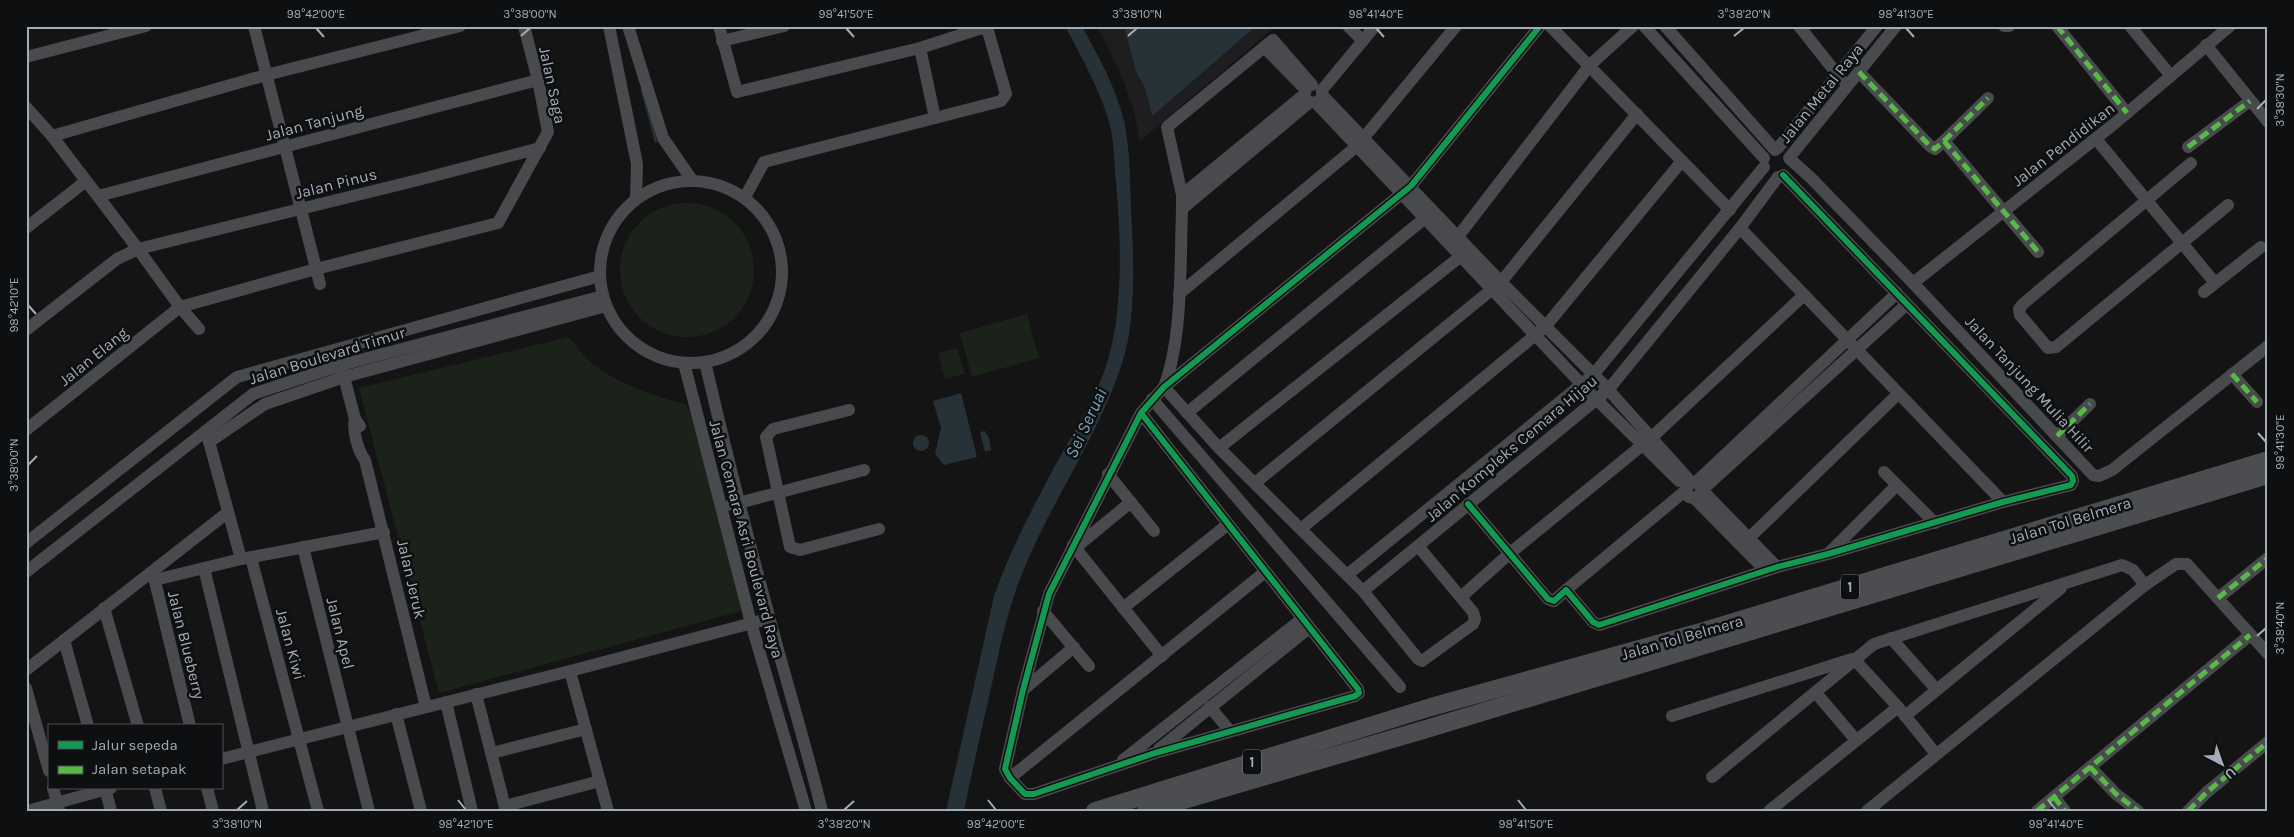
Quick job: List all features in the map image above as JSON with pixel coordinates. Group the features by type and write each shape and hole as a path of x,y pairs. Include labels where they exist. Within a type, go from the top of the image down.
{"highway":[{"name":"Jalan Tol Belmera","path":"1095,811 1431,707 1697,633 2268,460"},
{"name":"1","path":"1146,811 2268,475"}],"street":[{"path":"26,56 146,26"},
{"path":"254,26 320,284"},
{"path":"52,136 266,75 460,26"},
{"name":"Jalan Saga","path":"316,268 493,225 500,221 515,190 547,136 548,125 524,26"},
{"path":"609,26 637,164 636,199"},
{"path":"628,26 663,138 692,180"},
{"path":"719,26 735,90 738,92 920,48 982,28 987,29 1006,94 1005,98 1001,101 764,162 745,197"},
{"path":"722,42 784,26"},
{"path":"1348,26 1362,34"},
{"path":"1182,209 1314,93 1362,34 1375,26"},
{"path":"1179,294 1360,143 1456,26"},
{"path":"1141,413 1227,525 1358,689 1358,695 1155,753 1028,795 1022,792 1005,769 1043,611 1108,474 1141,413 1164,387 1406,190 1540,26"},
{"path":"1550,26 1730,210"},
{"path":"1454,241 1590,65 1633,26"},
{"path":"1569,593 1593,622 1599,625 1772,569 2003,502 2070,486 2074,481 2072,476 1897,293 1781,176 1770,175 1764,163 1644,26"},
{"path":"1665,26 1777,149 1790,159 1789,169 1781,176"},
{"path":"1800,26 1842,81"},
{"path":"1764,163 1767,154 1777,149 1842,81 1877,26"},
{"name":"Jalan Metal Raya","path":"1790,159 1842,81 1859,72 1896,26"},
{"path":"2004,26 2009,26"},
{"path":"2057,26 2127,113"},
{"path":"2130,26 2171,76"},
{"name":"Jalan Pendidikan","path":"1913,283 2099,136 2230,26"},
{"path":"1164,387 1172,366 1179,294 1182,209 1182,195 1167,127 1264,47 1274,41 1314,93 1360,143 1541,331 1600,382 1647,441 1692,490 1772,569"},
{"path":"2206,45 2268,122"},
{"path":"920,48 935,118"},
{"path":"1859,72 1935,149 1988,98"},
{"name":"Jalan Tanjung","path":"98,196 538,80"},
{"path":"1182,195 1314,93"},
{"path":"2188,147 2250,101"},
{"path":"28,112 52,136 138,248 180,308 199,329"},
{"path":"1255,483 1497,286 1637,114"},
{"path":"2099,136 2218,281"},
{"path":"1944,141 2005,210 2038,252"},
{"name":"Jalan Pinus","path":"26,330 117,259 138,248 540,148"},
{"name":"Jalan Tanjung Mulia Hilir","path":"1790,159 1811,178 1913,283 2093,475 2099,476 2112,470 2268,346"},
{"path":"1302,528 1541,331 1682,161"},
{"name":"Jalan Kompleks Cemara Hijau","path":"1347,575 1590,392 1600,382 1764,163"},
{"path":"2191,163 2022,304 2019,309 2020,315 2048,348 2056,347 2228,204"},
{"name":"Jalan Kompleks Cemara Hijau","path":"1363,591 1468,504 1590,392 1740,228 1781,176"},
{"path":"692,180 720,184 745,197 761,212 775,234 782,260 781,286 773,311 757,334 733,352 705,362 684,363 654,355 637,345 616,324 605,301 600,276 603,247 616,220 636,199 653,189 672,182 692,180"},
{"path":"26,228 86,181"},
{"path":"1406,190 1425,218 1454,241 1461,256 1497,286"},
{"path":"1187,413 1425,218"},
{"path":"1740,228 2003,502"},
{"path":"2204,292 2261,247"},
{"path":"1219,448 1461,256"},
{"path":"180,308 316,268"},
{"name":"Jalan Boulevard Timur","path":"31,540 237,378 600,276"},
{"path":"562,287 567,311"},
{"path":"1853,345 1897,293"},
{"path":"1461,597 1509,554 1647,441 1804,295"},
{"name":"Jalan Boulevard Timur","path":"26,572 252,394 605,301"},
{"path":"1468,504 1548,599 1554,600 1569,593 1692,490 1853,345 1907,304"},
{"name":"Jalan Elang","path":"26,430 180,308"},
{"path":"1541,331 1590,392 1647,441"},
{"name":"Jalan Jeruk","path":"338,350 355,419 359,424 367,453 365,460 426,707"},
{"name":"Jalan Cemara Asri Boulevard Raya","path":"705,362 739,503 822,811"},
{"name":"Jalan Cemara Asri Boulevard Raya","path":"684,363 751,623 782,723 806,811"},
{"name":"Jalan Boulevard Timur","path":"209,442 265,404 342,371"},
{"path":"2232,374 2257,402"},
{"path":"1164,387 1219,448 1302,528 1363,591 1418,659 1422,661 1474,621 1473,612 1418,546"},
{"path":"1749,538 1898,394"},
{"path":"1152,399 1400,687"},
{"path":"2057,436 2090,404"},
{"path":"849,410 772,429 768,432 766,437 790,547 795,550 879,529"},
{"name":"Jalan Kiwi","path":"206,429 227,513 246,558 300,740 318,811"},
{"path":"720,508 864,470"},
{"path":"1884,472 1935,523"},
{"path":"1108,474 1154,531"},
{"path":"1828,554 1896,486"},
{"path":"1692,490 1749,538 1772,569"},
{"path":"1074,546 1131,502"},
{"path":"26,670 104,608 154,576 227,513"},
{"path":"1123,608 1227,525"},
{"path":"26,527 31,540"},
{"path":"154,576 204,568 246,558 384,532"},
{"path":"1074,546 1162,656"},
{"name":"Jalan Apel","path":"303,547 369,811"},
{"path":"2218,598 2268,558"},
{"path":"1867,811 2145,585 2176,564 2182,562 2187,564 2268,654"},
{"path":"1712,776 1874,644 2122,565 2133,570 2145,585"},
{"path":"204,568 263,811"},
{"path":"1010,778 1265,572"},
{"name":"Jalan Blueberry","path":"154,576 190,724"},
{"path":"1769,811 1856,740 1936,689 2068,582"},
{"path":"104,608 137,724"},
{"path":"1043,611 1089,666"},
{"path":"222,759 770,619"},
{"path":"1155,753 1306,624"},
{"path":"1115,767 1306,624"},
{"path":"2037,811 2250,635"},
{"path":"1891,638 1936,689"},
{"path":"64,640 87,724"},
{"path":"1023,690 1074,647"},
{"path":"1854,659 1901,711 1936,754"},
{"path":"1672,716 1829,665 1854,659"},
{"path":"570,671 608,811"},
{"path":"26,688 48,767"},
{"path":"1816,693 1856,740"},
{"path":"476,694 506,809 600,780"},
{"path":"446,702 472,811"},
{"path":"1210,707 1230,731"},
{"path":"396,714 420,811"},
{"path":"782,723 798,717"},
{"path":"492,753 586,729"},
{"path":"2188,811 2207,792 2268,742"},
{"path":"2090,767 2116,794 2138,811"},
{"path":"54,790 58,807"},
{"path":"27,811 58,807 104,790"},
{"path":"107,790 111,811"},
{"path":"156,790 161,811"},
{"path":"207,790 213,811"},
{"path":"2054,797 2065,811"}],"shaded area":[{"path":"1096,26 1276,26 1140,141 1133,108 1123,80"},
{"path":"687,203 712,209 734,223 748,245 754,270 748,295 734,317 712,331 687,337 662,331 640,317 626,295 620,270 626,245 640,223 662,209"},
{"path":"1027,314 1039,358 972,377 960,333"},
{"path":"568,337 588,360 621,382 648,393 686,404 698,431 745,610 439,693 359,388"},
{"path":"957,348 965,374 945,379 938,353"}],"water":[{"name":"Sei Seruai","path":"1065,26 1082,26 1111,84 1124,121 1129,164 1133,244 1130,324 1123,360 1102,414 1048,517 1018,584 1000,646 964,811 946,811 994,596 1026,522 1100,382 1114,333 1118,306 1120,251 1112,135 1108,117 1098,91"},
{"path":"1124,26 1256,26 1152,116 1144,86 1136,71"},
{"path":"961,393 977,457 944,465 935,454 941,428 933,401"},
{"path":"985,431 989,438 991,450 985,452 980,432"},
{"path":"918,435 924,435 929,440 927,449 918,451 913,446 913,440"}],"waterway":[{"path":"642,90 656,142"}],"marked path":[{"path":"2004,26 2009,26"},
{"path":"2057,26 2127,113"},
{"path":"1859,72 1930,146 1935,149 1944,141 2038,252"},
{"path":"1944,141 1988,98"},
{"path":"2188,147 2250,101"},
{"path":"2232,374 2257,402"},
{"path":"2057,436 2090,404"},
{"path":"2218,598 2268,558"},
{"path":"2037,811 2250,635"},
{"path":"2188,811 2207,792 2268,742"},
{"path":"2090,767 2116,794 2138,811"},
{"path":"2054,797 2065,811"}],"cycle path":[{"path":"1141,413 1358,689 1359,693 1355,696 1155,753 1034,794 1025,794 1010,778 1005,769 1023,690 1049,594 1141,413 1164,387 1411,186 1540,26"},
{"path":"1468,504 1548,599 1554,601 1566,590 1593,622 1599,625 1777,567 1828,554 2003,502 2071,485 2073,481 2072,476 1783,175"}]}
